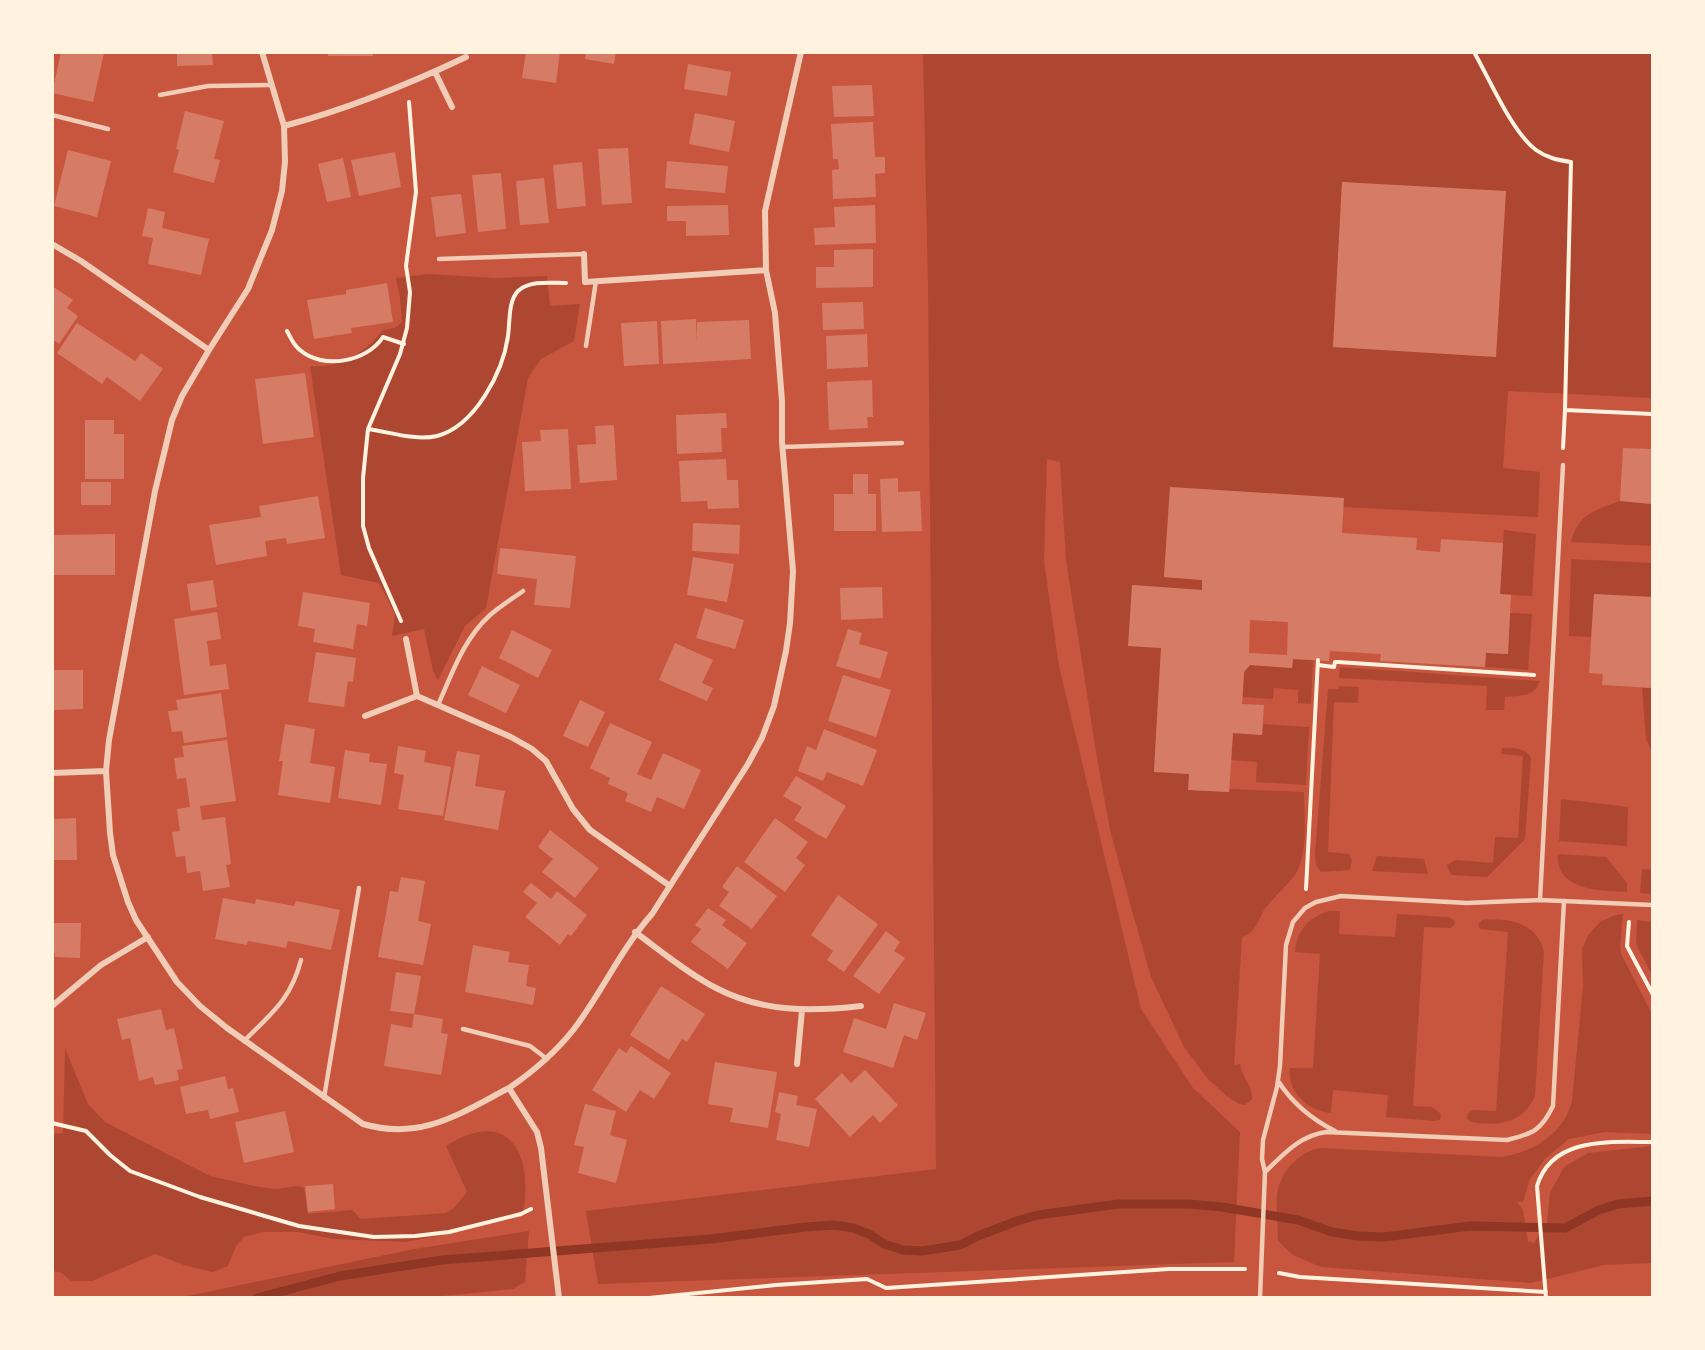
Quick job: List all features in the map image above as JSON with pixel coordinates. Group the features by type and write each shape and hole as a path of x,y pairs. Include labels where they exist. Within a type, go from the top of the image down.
{"street":[{"path":"262,52 284,126 285,162 282,191 272,230 248,289 182,396 169,430 155,490 109,740 106,771 113,855 136,920 177,982 200,1006 244,1041 363,1124 383,1130 408,1131 451,1118 509,1088 547,1059 574,1029 636,932 652,914 748,764 762,738 781,678 790,623 793,571 775,313 766,270 765,211 801,52"},
{"path":"284,126 330,114 407,84 466,57"},
{"path":"435,72 452,107"},
{"path":"52,244 81,261 209,350"},
{"path":"584,254 585,282 766,270"},
{"path":"406,639 417,696"},
{"path":"365,716 417,696 511,737 532,749 546,761 573,809 590,830 670,886"},
{"path":"52,773 106,771"},
{"path":"636,932 694,975 723,992 768,1006 802,1010 823,1011 861,1006"},
{"path":"52,1006 101,965 148,938"},
{"path":"797,1064 802,1010"},
{"path":"509,1088 537,1132 542,1148 559,1297"}],"lane":[{"path":"160,95 208,86 272,85"},
{"path":"52,115 108,129"},
{"path":"439,259 584,254"},
{"path":"586,346 596,281"},
{"path":"783,447 902,443"},
{"path":"1540,900 1563,465"},
{"path":"438,705 465,645 475,631 490,616 523,591"},
{"path":"324,1098 359,888"},
{"path":"1260,1298 1265,1172 1262,1159 1263,1140 1278,1081 1286,945 1293,922 1305,908 1316,902 1341,896 1467,903 1540,900 1653,905"},
{"path":"1265,1172 1300,1140 1313,1134 1338,1132 1507,1140 1531,1134 1547,1119 1553,1106 1563,901"},
{"path":"244,1041 282,1003 296,981 301,960"},
{"path":"463,1029 531,1046 547,1059"},
{"path":"1278,1081 1301,1109 1313,1119 1338,1132"}],"path":[{"path":"1474,52 1519,132 1536,150 1553,159 1571,162 1563,465"},
{"path":"406,639 398,612 369,548 363,526 363,478 368,429 404,344 410,292 407,257 417,192 407,84"},
{"path":"368,429 418,437 436,436 453,428 481,401 501,368 513,301 517,292 531,284 585,282"},
{"path":"287,331 301,352 311,358 326,362 361,355 379,344 383,337 404,344"},
{"path":"1565,410 1653,414"},
{"path":"1305,908 1318,663 1334,667 1335,662 1338,662 1553,677"},
{"path":"1630,904 1627,946 1653,993"},
{"path":"52,1123 86,1131 130,1171 160,1184 271,1219 341,1234 374,1237 449,1232 521,1214 548,1201"},
{"path":"649,1298 776,1285 867,1279 886,1288 1169,1269 1232,1268 1261,1270 1300,1277 1546,1295 1537,1186 1544,1170 1552,1161 1579,1145 1603,1141 1653,1142"}],"shaded area":[{"path":"923,53 1652,53 1652,398 1508,391 1503,468 1540,472 1538,517 1343,507 1343,498 1170,487 1164,577 1202,580 1202,590 1133,585 1129,646 1161,648 1154,771 1189,774 1189,790 1304,792 1305,835 1299,866 1292,879 1264,910 1251,932 1242,937 1234,1065 1240,1064 1251,1090 1252,1099 1245,1105 1228,1097 1208,1079 1184,1047 1151,977 1110,830 1097,758 1066,560 1060,462 1047,459 1044,561 1059,666 1141,1009 1193,1088 1240,1132 1234,1262 598,1284 586,1211 936,1169 928,286"},
{"path":"428,274 495,278 547,276 550,306 580,304 574,341 541,359 528,378 486,608 465,626 438,680 433,671 424,629 392,636 395,614 379,583 341,575 310,366 342,362 368,346 383,330 395,328 402,322 396,278"},
{"path":"1620,501 1652,504 1652,546 1571,542 1583,519 1595,511"},
{"path":"1504,530 1536,534 1532,596 1500,594"},
{"path":"1571,559 1652,563 1652,597 1594,594 1591,637 1569,636"},
{"path":"1510,613 1532,614 1528,670 1485,667 1486,653 1508,653"},
{"path":"1293,659 1313,660 1311,704 1298,703 1298,690 1274,688 1273,699 1243,697 1244,672 1250,665 1292,668"},
{"path":"1340,667 1540,681 1530,693 1505,697 1504,710 1486,710 1487,686 1339,678"},
{"path":"1339,686 1359,687 1358,703 1334,702 1328,852 1349,854 1352,860 1350,870 1321,872 1316,865 1315,854 1328,689 1338,689"},
{"path":"1642,687 1652,688 1652,752 1646,739"},
{"path":"1263,724 1309,727 1306,785 1256,782 1257,762 1231,760 1233,733 1262,735"},
{"path":"1502,748 1522,750 1531,758 1525,839 1487,877 1451,875 1447,865 1455,860 1493,863 1495,837 1518,838 1523,756 1501,754"},
{"path":"1561,799 1628,807 1627,846 1559,841"},
{"path":"1558,854 1606,857 1627,883 1627,892 1593,889 1572,882 1559,866"},
{"path":"1377,856 1424,859 1428,874 1372,871"},
{"path":"1642,869 1652,870 1652,894 1640,893"},
{"path":"1329,911 1340,911 1339,934 1395,937 1397,914 1448,917 1454,920 1455,924 1451,928 1424,927 1413,1106 1432,1107 1441,1114 1440,1120 1386,1117 1388,1095 1333,1090 1331,1113 1308,1105 1296,1093 1290,1077 1290,1068 1313,1068 1320,954 1295,952 1296,944 1301,931 1310,921"},
{"path":"1623,914 1621,954 1652,1014 1652,1134 1605,1132 1569,1139 1546,1158 1530,1179 1523,1202 1517,1202 1523,1210 1528,1241 1534,1243 1547,1223 1550,1193 1564,1167 1588,1153 1652,1146 1652,1263 1604,1265 1531,1283 1321,1267 1293,1255 1278,1241 1277,1202 1280,1182 1293,1162 1313,1150 1320,1148 1502,1157 1536,1146 1555,1132 1568,1113 1572,1101 1583,986 1582,949 1589,934 1601,921"},
{"path":"1482,920 1511,921 1528,928 1535,934 1544,952 1535,1096 1530,1105 1517,1118 1491,1124 1471,1122 1467,1118 1468,1113 1473,1110 1496,1111 1508,932 1480,929 1478,924"},
{"path":"1637,920 1652,922 1652,975 1636,944"},
{"path":"65,1048 88,1104 105,1122 210,1176 275,1189 298,1186 304,1188 308,1214 352,1210 361,1219 446,1213 455,1207 467,1192 446,1146 468,1135 486,1131 501,1134 512,1142 520,1156 524,1172 523,1214 448,1234 405,1242 334,1239 298,1232 263,1232 244,1237 236,1246 228,1266 213,1272 187,1266 155,1254 92,1281 71,1281 62,1273 53,1271 53,1134 63,1133"},
{"path":"529,1231 525,1282 513,1289 423,1298 183,1297 414,1249"}],"building":[{"path":"61,52 104,53 93,102 52,93"},
{"path":"177,52 212,52 213,65 177,66"},
{"path":"328,52 373,52 373,56 328,56"},
{"path":"526,52 560,52 556,83 522,78"},
{"path":"586,52 616,52 614,64 585,59"},
{"path":"688,64 731,72 727,96 684,89"},
{"path":"872,85 874,116 834,117 832,86"},
{"path":"185,111 224,121 214,159 220,160 214,183 173,172"},
{"path":"695,113 735,121 729,152 689,144"},
{"path":"873,122 875,157 885,157 885,173 875,174 876,197 833,199 832,170 839,169 838,159 833,159 831,124"},
{"path":"628,148 632,203 602,205 598,149"},
{"path":"68,150 111,161 97,217 54,206"},
{"path":"395,152 401,187 359,196 351,160"},
{"path":"343,158 351,197 327,202 318,164"},
{"path":"667,161 728,166 725,193 665,188"},
{"path":"582,162 586,206 557,209 553,165"},
{"path":"501,173 506,229 478,232 472,175"},
{"path":"544,178 549,223 520,225 516,181"},
{"path":"1342,182 1506,191 1496,357 1333,347"},
{"path":"461,194 466,233 436,237 431,197"},
{"path":"728,205 729,235 686,236 686,221 667,221 667,206"},
{"path":"875,205 876,243 815,245 814,228 835,227 834,207"},
{"path":"148,208 165,212 162,228 209,239 201,275 148,264 153,238 142,236"},
{"path":"873,249 873,287 816,288 816,267 834,267 834,250"},
{"path":"387,283 393,322 351,328 352,333 314,339 307,300 346,294 346,290"},
{"path":"52,286 73,300 67,308 78,316 59,344 52,339"},
{"path":"863,302 864,329 823,330 822,303"},
{"path":"696,319 697,343 697,322 749,320 751,359 663,364 661,321"},
{"path":"657,321 659,364 624,366 621,323"},
{"path":"77,323 135,361 141,353 163,369 140,401 107,377 102,384 57,353"},
{"path":"867,334 868,367 827,369 826,336"},
{"path":"305,373 314,437 263,444 255,379"},
{"path":"872,380 873,417 867,417 868,428 829,430 827,382"},
{"path":"726,413 727,428 721,428 722,452 677,454 676,415"},
{"path":"85,420 114,420 114,434 124,434 124,479 85,479"},
{"path":"614,425 617,480 580,483 577,445 596,444 595,426"},
{"path":"568,429 571,489 525,491 522,442 541,441 540,430"},
{"path":"1623,448 1652,449 1652,504 1620,501"},
{"path":"726,459 727,480 738,480 739,508 708,509 707,501 681,502 679,461"},
{"path":"853,474 868,474 868,494 876,494 876,531 834,531 834,494 853,494"},
{"path":"898,478 898,492 920,491 922,531 882,532 880,479"},
{"path":"81,482 111,482 111,505 81,505"},
{"path":"1170,487 1344,498 1342,533 1417,538 1416,550 1440,552 1441,539 1503,543 1500,594 1511,595 1508,654 1486,653 1485,667 1380,661 1381,654 1330,651 1329,661 1293,659 1292,668 1250,665 1244,672 1242,704 1264,705 1262,735 1233,733 1229,792 1188,790 1189,774 1154,772 1161,648 1128,646 1132,585 1202,590 1202,580 1164,577","holes":["1250,620 1288,622 1287,655 1249,653"]},
{"path":"318,496 325,538 287,544 286,538 265,541 267,556 216,565 209,525 261,517 259,506"},
{"path":"693,523 740,525 739,554 692,551"},
{"path":"115,534 115,575 52,575 52,535"},
{"path":"500,548 576,556 570,608 534,605 537,579 497,574"},
{"path":"693,557 734,564 727,602 687,595"},
{"path":"213,580 217,607 191,611 187,584"},
{"path":"882,587 883,618 841,620 840,588"},
{"path":"303,592 370,603 367,626 357,624 353,649 313,642 315,629 298,626"},
{"path":"1594,594 1652,597 1652,688 1602,685 1603,674 1589,673"},
{"path":"705,608 744,620 735,649 696,638"},
{"path":"217,612 221,639 207,641 210,666 226,664 229,689 184,695 174,619"},
{"path":"848,629 862,633 859,644 888,652 880,679 836,666"},
{"path":"512,630 552,650 538,678 499,658"},
{"path":"675,643 713,660 702,683 713,688 707,701 659,680"},
{"path":"316,652 356,658 353,682 348,681 344,707 308,702"},
{"path":"482,666 520,685 506,713 468,695"},
{"path":"52,670 83,670 83,709 52,710"},
{"path":"843,675 891,690 876,737 828,721"},
{"path":"221,693 227,737 184,743 182,731 172,732 168,711 178,710 176,700"},
{"path":"580,700 605,712 588,747 563,736"},
{"path":"610,723 652,742 637,774 651,780 663,753 701,770 684,809 657,797 651,812 625,801 628,793 608,784 610,778 590,768"},
{"path":"285,724 315,729 310,763 335,767 330,803 278,795 283,761 279,761"},
{"path":"824,729 877,750 863,786 827,772 823,781 798,771 807,746 816,750"},
{"path":"227,740 236,801 200,806 202,820 225,817 231,864 226,865 230,887 203,891 200,871 187,873 185,856 176,857 172,832 180,831 177,809 190,807 186,778 177,779 174,758 184,757 182,746"},
{"path":"398,746 426,751 424,762 451,767 443,816 398,809 404,775 394,773"},
{"path":"345,750 370,754 369,762 387,764 381,805 338,798"},
{"path":"457,751 480,755 475,786 505,791 498,830 444,820"},
{"path":"796,776 846,806 826,839 794,820 802,807 783,796"},
{"path":"76,818 77,860 52,860 52,819"},
{"path":"775,818 808,842 796,858 805,865 785,892 744,862"},
{"path":"550,830 599,868 575,898 542,872 553,859 538,847"},
{"path":"737,866 777,896 752,929 719,906 729,892 722,887"},
{"path":"401,877 425,881 418,921 431,924 423,965 378,957 390,891 398,892"},
{"path":"531,883 551,899 557,891 587,915 571,936 568,934 560,945 525,917 537,903 523,892"},
{"path":"838,895 878,924 844,972 827,960 833,951 811,935"},
{"path":"223,898 255,904 256,899 294,906 296,901 340,910 331,950 288,941 286,948 248,941 247,945 215,939"},
{"path":"708,908 726,920 722,925 747,943 728,969 691,942 701,929 695,925"},
{"path":"52,923 81,923 80,958 55,957 55,953 52,953"},
{"path":"886,931 900,942 894,951 905,958 879,994 853,976"},
{"path":"473,945 510,952 508,962 529,965 526,986 536,988 533,1005 465,992"},
{"path":"396,972 421,976 414,1014 390,1011"},
{"path":"661,986 705,1014 687,1042 682,1039 669,1060 630,1035"},
{"path":"894,1003 926,1013 917,1040 904,1035 893,1068 843,1052 854,1018 886,1029"},
{"path":"161,1009 166,1030 174,1028 183,1069 177,1070 179,1080 155,1085 153,1077 139,1081 130,1038 122,1040 117,1019"},
{"path":"414,1014 443,1019 441,1033 448,1034 441,1075 384,1066 391,1024 412,1028"},
{"path":"631,1046 671,1073 654,1099 640,1090 626,1112 592,1090 619,1048 626,1053"},
{"path":"715,1062 777,1072 768,1128 730,1122 733,1108 708,1104"},
{"path":"865,1070 898,1105 880,1123 873,1115 850,1137 815,1099 842,1073 851,1083"},
{"path":"225,1076 228,1089 233,1088 239,1112 210,1119 208,1110 186,1114 180,1087"},
{"path":"779,1092 798,1096 796,1105 817,1109 809,1147 776,1140 781,1114 775,1112"},
{"path":"585,1104 616,1111 610,1135 627,1140 616,1183 578,1173 584,1147 574,1145"},
{"path":"285,1111 294,1152 244,1163 235,1122"},
{"path":"333,1184 335,1209 308,1212 305,1186"}],"waterway":[{"path":"257,1298 340,1276 442,1260 711,1239 834,1225 853,1228 869,1234 884,1244 903,1250 922,1251 960,1245 978,1236 1038,1215 1118,1204 1189,1204 1222,1207 1298,1220 1332,1232 1384,1237 1470,1226 1565,1228 1599,1210 1618,1204 1652,1201"}]}
